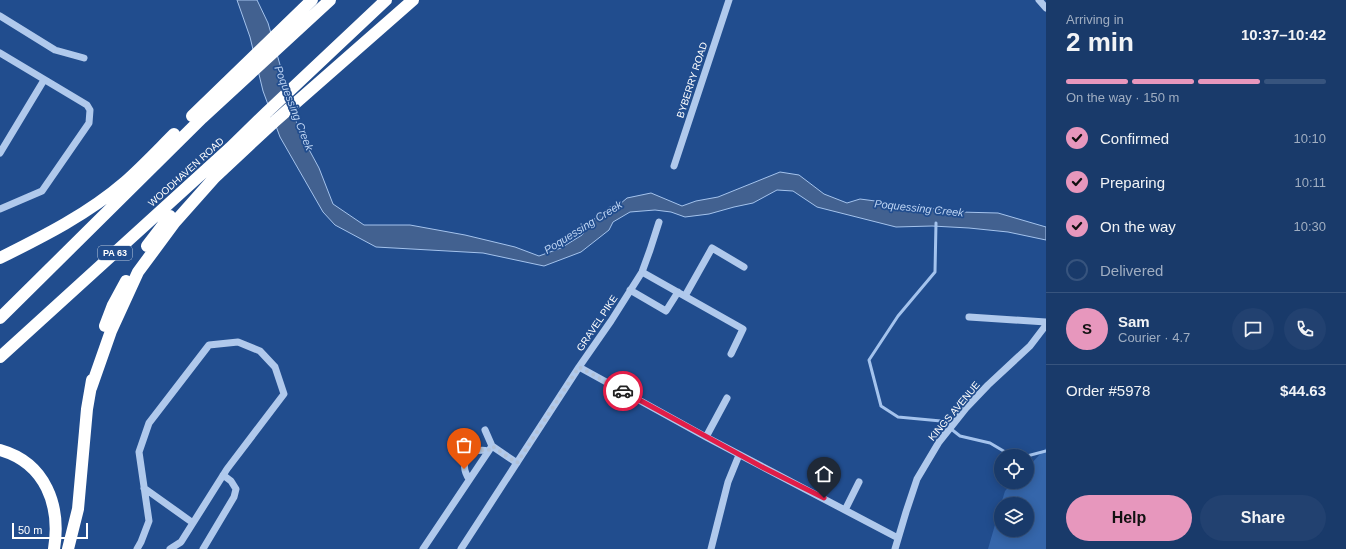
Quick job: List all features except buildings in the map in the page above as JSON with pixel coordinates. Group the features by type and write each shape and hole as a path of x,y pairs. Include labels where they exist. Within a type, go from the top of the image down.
{"highway":[{"path":"0,258 29,248 57,234 102,206 145,170 251,72 312,0"},
{"path":"0,258 52,232 87,210 125,182 252,58 330,0"},
{"name":"WOODHAVEN ROAD","path":"0,358 230,148 386,0"},
{"path":"91,388 111,331 138,272 175,222 215,177 297,101 413,0"},
{"path":"0,318 202,118"},
{"path":"68,549 78,509 85,423 96,358 103,331 113,305 135,264 159,229 214,169 230,148"},
{"path":"0,450 14,455 29,465 36,471 46,485 52,499 55,518 54,549"}],"street":[{"name":"BYBERRY ROAD","path":"674,166 729,0"},
{"path":"1039,0 1046,8"},
{"path":"0,16 55,50 84,58"},
{"path":"0,53 87,105 90,110 89,123 42,191 0,208"},
{"path":"0,153 44,80"},
{"name":"GRAVEL PIKE","path":"464,548 517,463 642,272 659,222"},
{"path":"685,296 712,248 744,267"},
{"path":"642,272 743,329 731,354"},
{"path":"630,290 666,311 678,292"},
{"path":"969,317 1046,323"},
{"name":"KINGS AVENUE","path":"895,549 917,479 945,433 988,385 1030,346 1046,323"},
{"path":"137,549 149,522 139,452 149,423 209,345 238,342 260,351 275,367 284,394 223,475 181,542 170,549"},
{"path":"579,367 739,455 898,538"},
{"path":"706,437 727,398"},
{"path":"423,549 490,448 485,430"},
{"path":"469,479 464,469 467,458 471,453 476,451 490,448 517,463"},
{"path":"711,549 728,482 739,455"},
{"path":"203,549 234,498 236,489 231,481 223,475"},
{"path":"845,510 859,482"},
{"path":"144,488 192,525"}],"shaded area":[{"path":"1046,448 1046,549 988,549 994,528 994,537 1034,537 1034,497 1003,497 1007,489 1034,489 1034,461"}],"water":[{"name":"Poquessing Creek","path":"237,0 257,0 268,23 299,131 319,168 333,204 364,225 410,225 465,235 515,247 539,256 561,248 582,235 596,217 610,207 620,204 627,198 651,193 682,206 696,201 718,197 780,172 799,175 824,194 847,203 860,199 959,212 998,213 1046,227 1046,240 1008,232 969,228 932,226 896,227 817,207 793,191 777,190 753,203 709,214 685,217 671,212 655,210 630,212 613,222 609,230 581,252 544,266 483,253 376,247 335,225 323,212 280,137 263,91 250,37"}],"waterway":[{"path":"936,223 935,272 898,316 869,360 881,406 898,417 941,421 960,436 990,443 1000,449"},
{"path":"1034,454 1046,451"}],"way so far":[{"path":"464,469 467,458 471,453 482,450 488,451 492,446 517,463 579,367 623,391"}],"route":[{"path":"623,391 764,468 824,498"}]}
